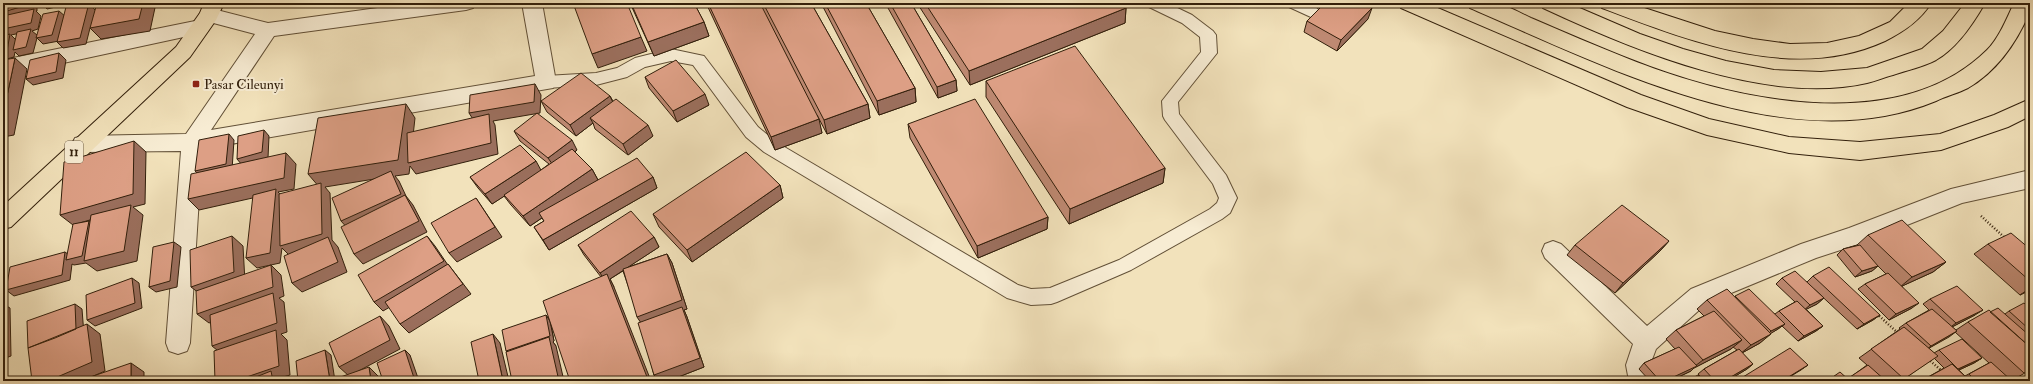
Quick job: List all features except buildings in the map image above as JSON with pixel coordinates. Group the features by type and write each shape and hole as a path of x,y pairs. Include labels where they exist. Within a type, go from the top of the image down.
{"highway":[{"path":"1408,3 1634,101 1707,127 1789,144 1860,152 1942,142 2001,121 2030,107"},
{"path":"1477,3 1623,65 1680,85 1733,100 1789,110 1852,112 1912,102 1960,82 1995,55 2015,23 2024,3"},
{"path":"1550,3 1586,20 1651,46 1715,67 1775,78 1834,80 1888,72 1932,52 1962,24 1975,3"},
{"path":"1609,3 1664,24 1722,41 1774,50 1822,50 1865,43 1899,26 1921,3"},
{"name":"11","path":"3,220 183,52 207,15"}],"street":[{"path":"84,144 192,142 546,82 532,3"},
{"path":"3,68 207,15 268,30 458,4"},
{"path":"178,343 192,142 268,30"},
{"path":"1641,381 1637,370 1638,359 1647,341 1699,296 1809,251 1854,236 1959,195 2030,179"},
{"path":"1553,251 1647,341"}],"lane":[{"path":"546,82 596,79 621,73 641,62 671,55 698,60 752,132 770,147 1012,292 1031,297 1051,296 1132,261 1216,214 1224,208 1228,198 1220,180 1171,116 1170,101 1209,53 1208,35 1187,19 1154,3"},
{"path":"1294,3 1313,13"}],"path":[{"path":"1959,195 2008,241"},
{"path":"1872,310 1900,335"},
{"path":"1922,354 1945,374"}],"place":[{"name":"Pasar Cileunyi","path":"196,84"}]}
